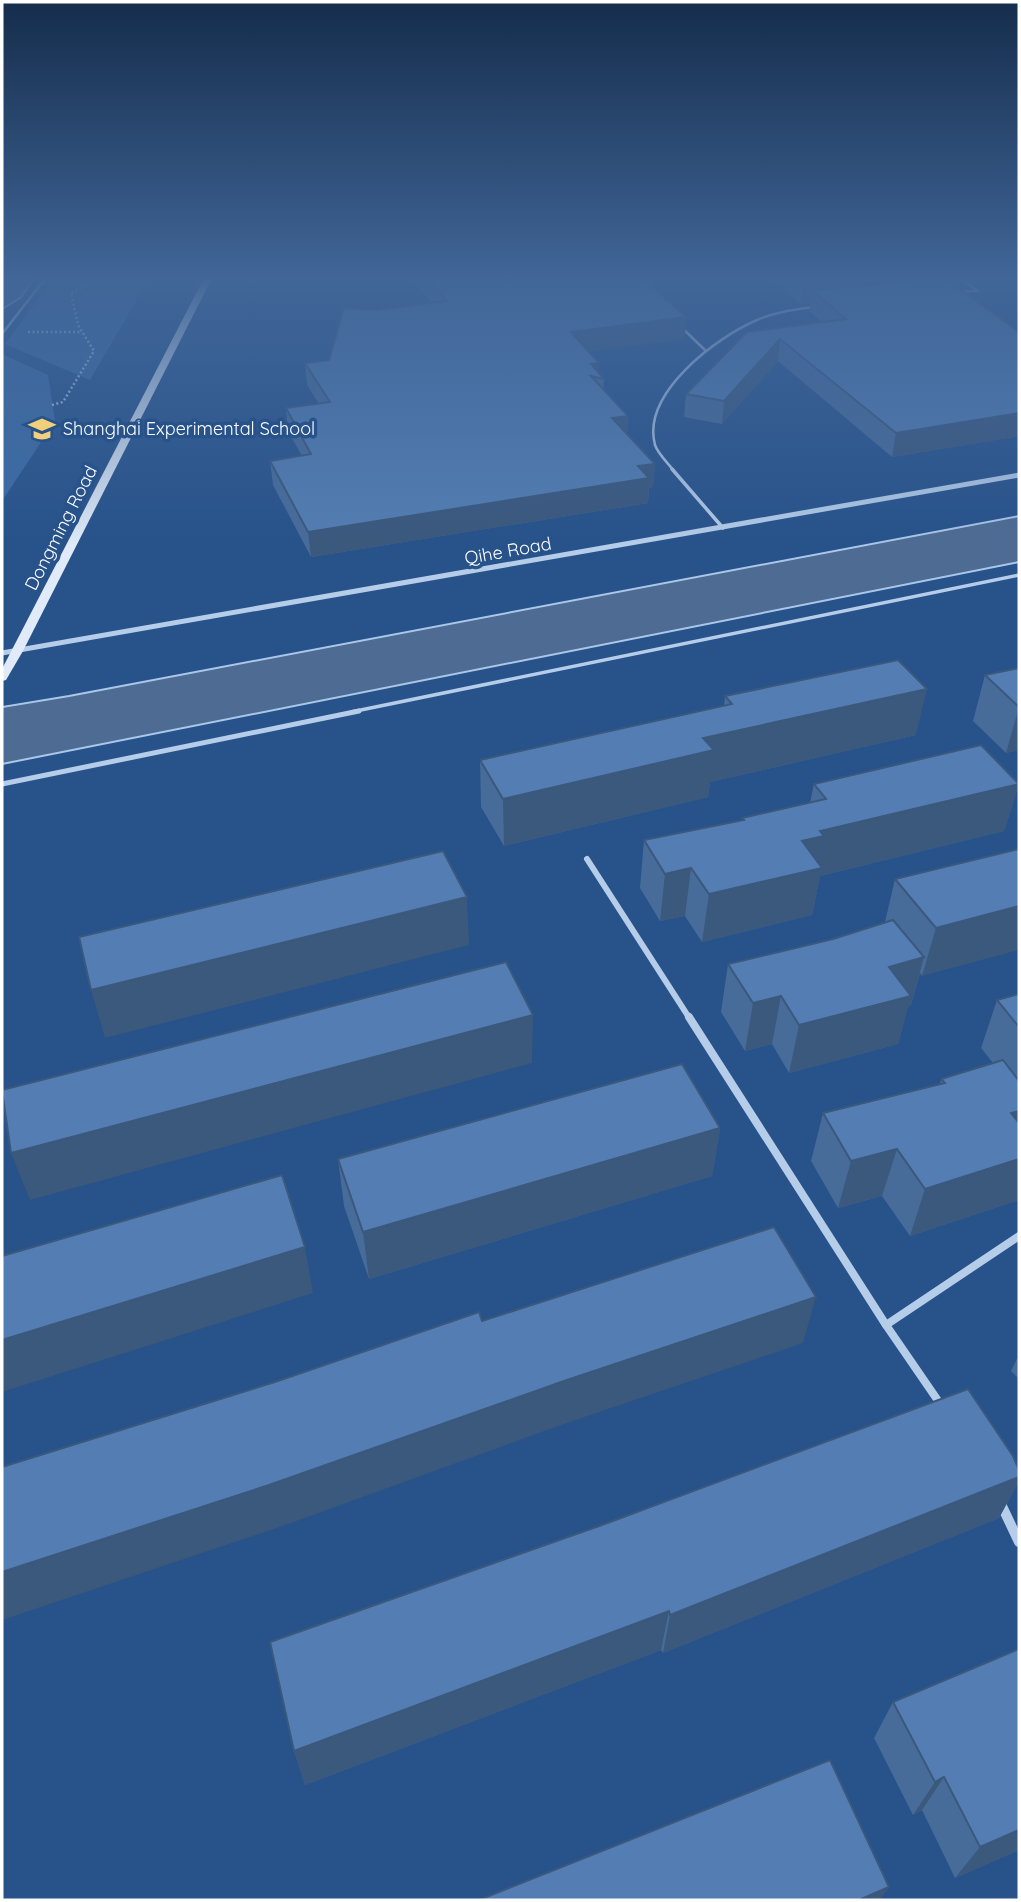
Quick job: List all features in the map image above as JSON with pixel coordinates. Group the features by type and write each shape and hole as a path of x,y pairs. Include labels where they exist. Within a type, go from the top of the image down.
{"main road":[{"name":"Dongming Road","path":"2,678 18,652 162,369"}],"street":[{"name":"Qihe Road","path":"2,653 1019,475"},
{"path":"587,859 886,1325 952,1422"},
{"path":"886,1325 1019,1236"},
{"path":"994,1487 1019,1542"}],"lane":[{"path":"687,369 674,383 654,413 654,446 723,528"},
{"path":"2,784 1019,575"}],"path":[{"path":"52,405 63,402 83,369"}],"shaded area":[{"path":"2,369 34,369 48,375 55,421 2,501"},
{"path":"63,369 97,369 90,380"},
{"path":"1019,516 1019,562 2,764 2,707"}],"building":[{"path":"309,369 595,369 604,379 591,376 628,416 612,418 655,464 638,466 649,478 308,532 270,461 311,454 286,408 330,402"},
{"path":"711,369 753,369 724,401 686,394"},
{"path":"817,369 1019,369 1019,413 896,433"},
{"path":"898,660 927,689 703,738 714,750 503,799 480,760 732,704 725,696"},
{"path":"1019,668 1019,707 985,675"},
{"path":"981,745 1019,784 820,831 824,836 802,841 822,868 709,894 691,868 665,874 644,840 744,820 742,818 826,799 814,784"},
{"path":"1019,849 1019,906 936,928 895,879"},
{"path":"443,851 467,897 91,990 79,937"},
{"path":"893,920 924,957 889,967 911,996 799,1025 781,996 753,1003 728,964 833,939"},
{"path":"506,962 533,1015 11,1153 2,1090"},
{"path":"1019,994 1019,1027 997,1000"},
{"path":"1003,1060 1019,1081 1019,1111 1011,1113 1019,1123 1019,1159 925,1189 897,1149 851,1161 823,1113 945,1083 941,1079"},
{"path":"682,1064 720,1128 363,1232 338,1159"},
{"path":"282,1175 305,1247 2,1340 2,1256"},
{"path":"774,1227 816,1297 564,1381 269,1485 2,1572 2,1467 275,1382 479,1312 482,1321"},
{"path":"968,1389 1013,1456 1019,1477 670,1615 669,1611 294,1751 270,1642 602,1525"},
{"path":"1019,1649 1019,1830 980,1847 944,1777 935,1782 893,1702"},
{"path":"830,1760 889,1887 859,1900 479,1900"}],"place":[{"name":"Shanghai Experimental School","path":"42,429"}]}
